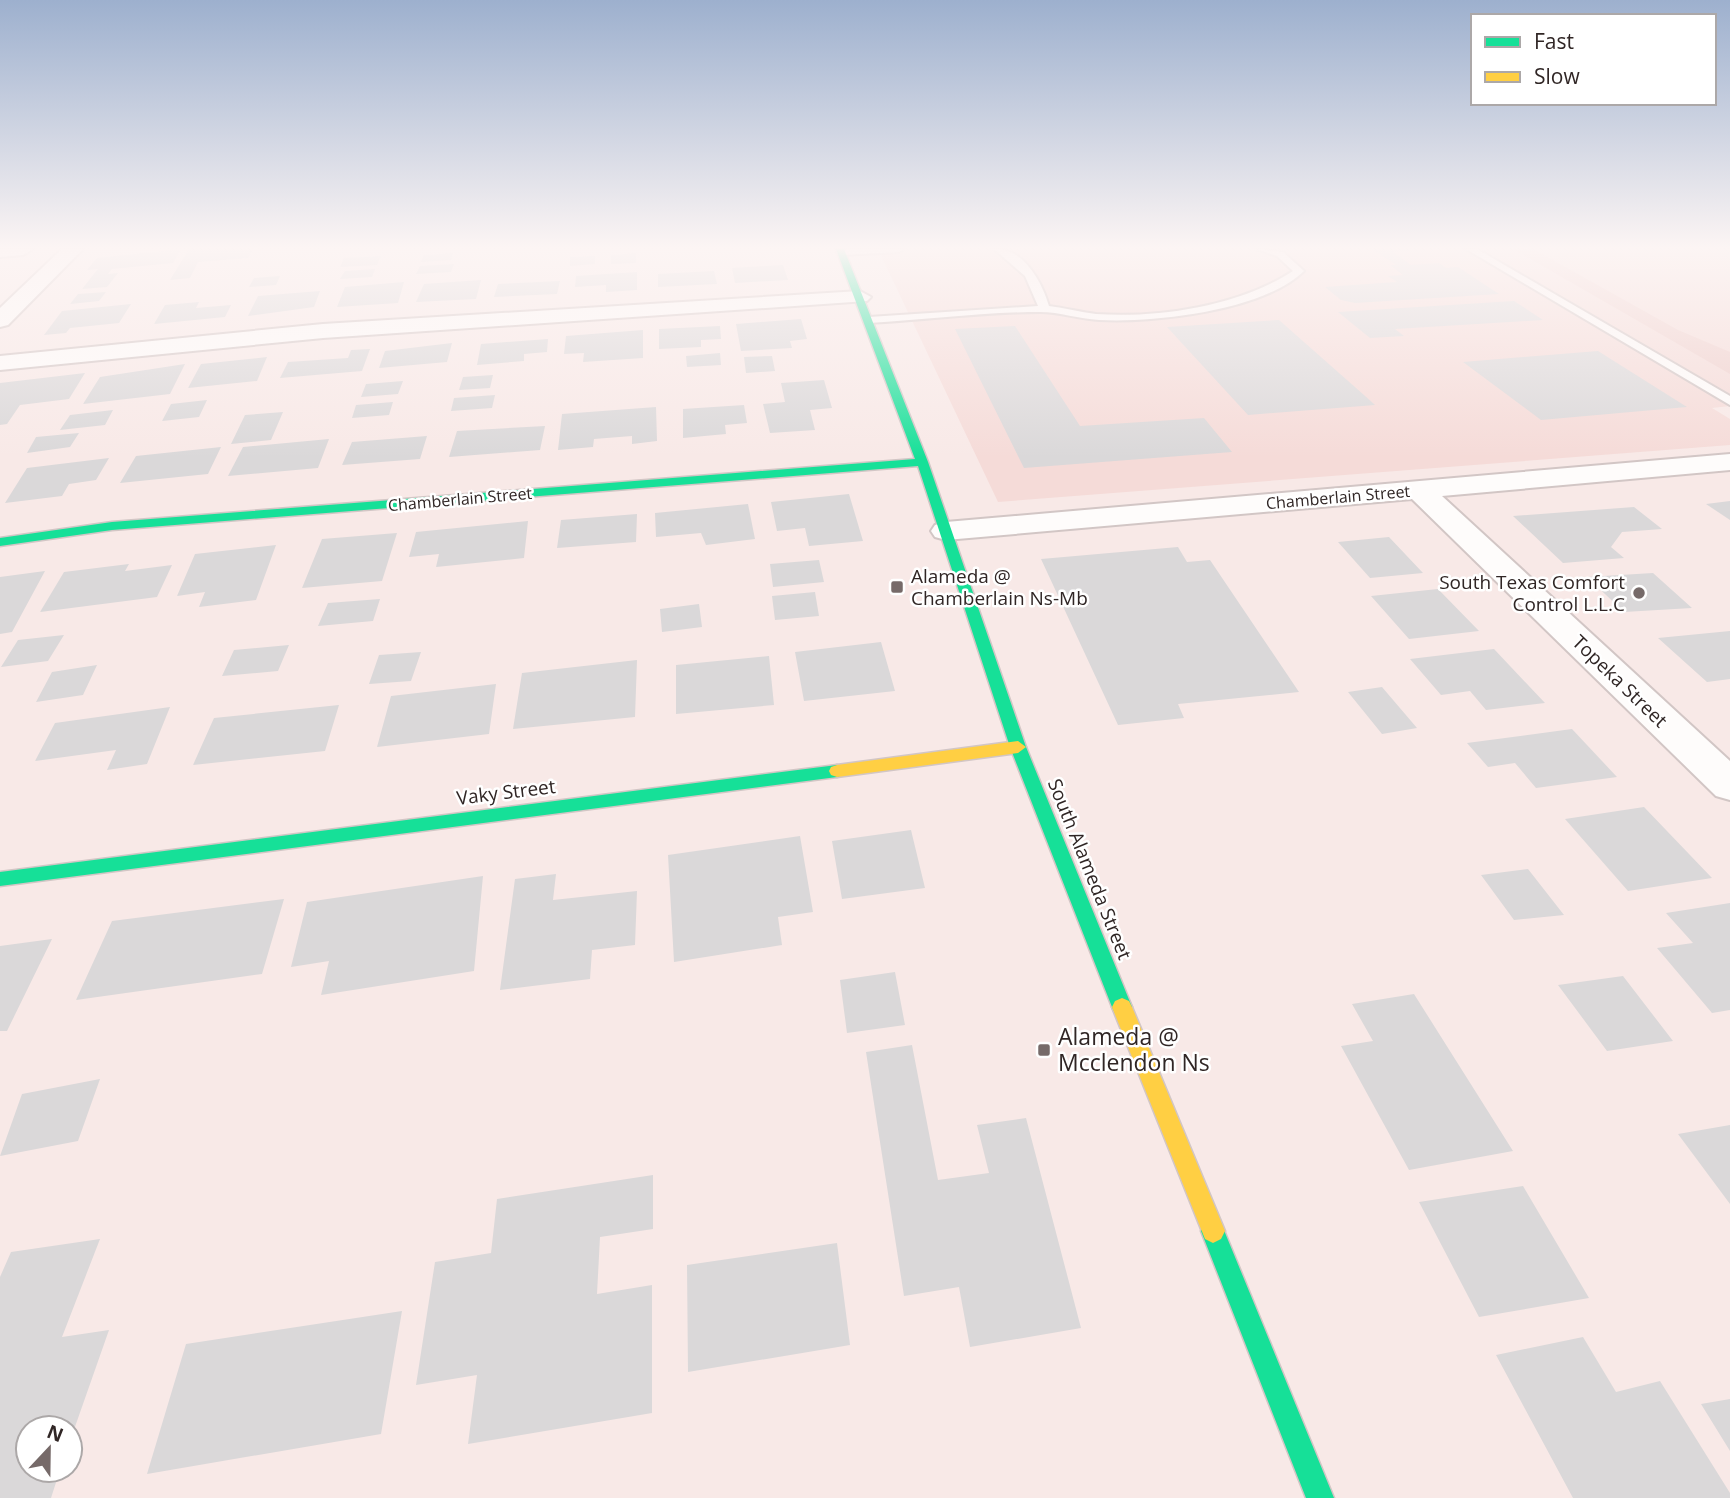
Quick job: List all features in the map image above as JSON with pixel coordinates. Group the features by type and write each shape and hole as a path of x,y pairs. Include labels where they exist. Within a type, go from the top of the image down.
{"street":[{"path":"0,363 323,331 514,319"},
{"name":"South Alameda Street","path":"869,320 922,462 1018,747 1320,1498"},
{"name":"Chamberlain Street","path":"0,542 125,525 922,462"},
{"name":"Chamberlain Street","path":"946,531 1730,462"},
{"name":"Topeka Street","path":"1419,490 1730,785"},
{"name":"Vaky Street","path":"0,879 1018,747"}],"lane":[{"path":"869,320 886,319"},
{"path":"1590,319 1730,401"}],"shaded area":[{"path":"911,319 1730,319 1730,406 1712,408 1730,419 1730,445 998,502"},
{"path":"1634,319 1658,319 1730,352 1730,374"}],"building":[{"path":"56,319 122,319 119,323 70,328 66,333 44,335"},
{"path":"157,319 206,319 154,324"},
{"path":"801,319 807,339 790,341 792,348 741,351 736,324"},
{"path":"1347,319 1543,320 1395,329 1404,336 1370,338"},
{"path":"1279,320 1375,405 1248,415 1167,327"},
{"path":"720,326 721,339 701,340 701,347 659,349 659,329"},
{"path":"1015,326 1080,426 1204,418 1232,452 1024,468 955,329"},
{"path":"643,330 643,358 583,362 584,353 564,354 566,336"},
{"path":"548,339 547,352 524,354 524,361 477,365 481,344"},
{"path":"452,343 447,362 379,368 385,351"},
{"path":"370,349 362,371 280,378 288,362 348,358 351,350"},
{"path":"1598,351 1687,407 1541,420 1463,362"},
{"path":"720,353 721,365 687,367 686,356"},
{"path":"772,356 775,371 746,373 744,357"},
{"path":"267,357 257,381 188,388 201,364"},
{"path":"185,364 170,394 83,404 100,377"},
{"path":"85,373 69,399 20,405 7,424 0,425 0,383"},
{"path":"493,375 490,388 459,390 463,377"},
{"path":"824,380 832,408 810,410 815,430 770,433 763,404 785,402 781,383"},
{"path":"403,381 398,394 361,397 366,384"},
{"path":"495,395 492,408 451,411 454,398"},
{"path":"207,400 199,417 162,421 171,404"},
{"path":"393,402 389,415 352,418 356,405"},
{"path":"744,405 747,423 725,425 726,434 683,438 683,409"},
{"path":"656,407 657,441 632,444 632,436 594,439 593,447 558,450 562,414"},
{"path":"113,410 105,425 60,430 70,415"},
{"path":"283,412 271,440 231,444 245,415"},
{"path":"545,426 540,450 449,457 457,431"},
{"path":"79,433 70,447 27,453 36,437"},
{"path":"427,436 420,459 342,465 352,442"},
{"path":"329,439 318,468 228,476 243,447"},
{"path":"221,447 208,474 120,483 136,456"},
{"path":"109,458 96,480 69,484 62,496 5,503 27,468"},
{"path":"849,494 863,541 809,546 805,528 777,531 771,502"},
{"path":"1730,501 1730,520 1706,504"},
{"path":"748,504 755,539 706,545 701,533 656,537 655,513"},
{"path":"1634,507 1662,529 1622,532 1611,547 1624,558 1563,563 1513,516"},
{"path":"637,514 636,542 557,548 561,520"},
{"path":"528,521 524,558 436,567 439,554 409,557 416,532"},
{"path":"397,533 382,581 302,588 322,539"},
{"path":"1389,537 1423,573 1370,578 1338,542"},
{"path":"276,545 256,600 199,607 205,592 177,596 195,554"},
{"path":"1178,547 1187,562 1210,560 1299,692 1178,704 1184,718 1118,725 1041,559"},
{"path":"819,560 824,582 773,587 770,564"},
{"path":"129,564 125,571 172,565 157,597 40,612 64,572"},
{"path":"45,571 12,632 0,634 0,577"},
{"name":"South Texas Comfort Control L.L.C","path":"1653,573 1692,608 1624,612 1587,577"},
{"path":"1438,589 1479,631 1409,639 1371,596"},
{"path":"815,592 819,616 775,620 772,596"},
{"path":"380,599 373,621 318,626 328,603"},
{"path":"699,604 702,627 662,632 660,609"},
{"path":"1730,631 1730,679 1707,682 1658,638"},
{"path":"64,635 48,661 1,667 18,640"},
{"path":"881,642 895,691 804,701 795,652"},
{"path":"289,645 278,671 222,676 234,650"},
{"path":"1494,649 1545,703 1486,710 1470,691 1441,695 1410,659"},
{"path":"421,652 411,681 369,684 379,655"},
{"path":"769,656 774,705 676,714 676,665"},
{"path":"637,660 635,717 513,729 522,673"},
{"path":"97,665 83,695 36,702 52,672"},
{"path":"496,684 489,734 377,747 391,696"},
{"path":"1382,687 1417,728 1382,734 1348,692"},
{"path":"339,705 325,751 193,765 214,718"},
{"path":"170,707 147,764 107,770 116,750 35,761 55,723"},
{"path":"1572,729 1617,777 1536,788 1515,763 1488,767 1467,743"},
{"path":"1644,807 1712,878 1628,891 1565,819"},
{"path":"911,830 925,888 842,899 832,841"},
{"path":"800,836 813,912 778,917 782,945 674,962 668,855"},
{"path":"1528,869 1564,915 1514,920 1481,875"},
{"path":"556,874 553,900 637,891 635,945 592,950 590,979 500,990 515,879"},
{"path":"483,876 474,971 321,995 329,961 291,967 307,902"},
{"path":"284,899 262,974 76,1000 112,921"},
{"path":"1730,903 1730,1010 1712,1013 1657,948 1693,943 1666,913"},
{"path":"52,939 7,1031 0,1031 0,946"},
{"path":"895,972 905,1025 847,1033 840,980"},
{"path":"1623,976 1673,1041 1607,1051 1558,985"},
{"path":"1414,994 1513,1151 1409,1170 1341,1046 1373,1041 1352,1004"},
{"path":"912,1045 938,1180 989,1173 977,1125 1026,1118 1081,1328 970,1347 959,1287 904,1296 866,1052"},
{"path":"100,1079 78,1141 0,1156 22,1094"},
{"path":"1730,1125 1730,1204 1678,1134"},
{"path":"653,1175 653,1229 600,1237 597,1294 652,1285 652,1413 468,1444 477,1375 416,1385 435,1262 491,1253 497,1199"},
{"path":"1523,1186 1589,1298 1479,1317 1419,1202"},
{"path":"100,1239 62,1337 109,1330 79,1414 14,1414 14,1484 56,1484 51,1498 0,1498 0,1277 11,1252"},
{"path":"837,1243 850,1345 688,1372 687,1265"},
{"path":"402,1311 381,1434 147,1474 186,1344"},
{"path":"1583,1337 1616,1392 1660,1381 1730,1493 1730,1498 1573,1498 1496,1355"},
{"path":"1730,1399 1730,1451 1701,1404"}],"traffic: fast":[{"path":"867,319 922,462 1018,747 1122,1007"},
{"path":"0,542 112,526 922,462"},
{"path":"0,879 837,771"},
{"path":"1213,1231 1320,1498"}],"traffic: slow":[{"path":"837,771 1018,747"},
{"path":"1122,1007 1213,1231"}],"place":[{"name":"Alameda @ Chamberlain Ns-Mb","path":"897,587"},
{"name":"South Texas Comfort Control L.L.C","path":"1639,593"},
{"name":"Alameda @ Mcclendon Ns","path":"1044,1050"}]}
